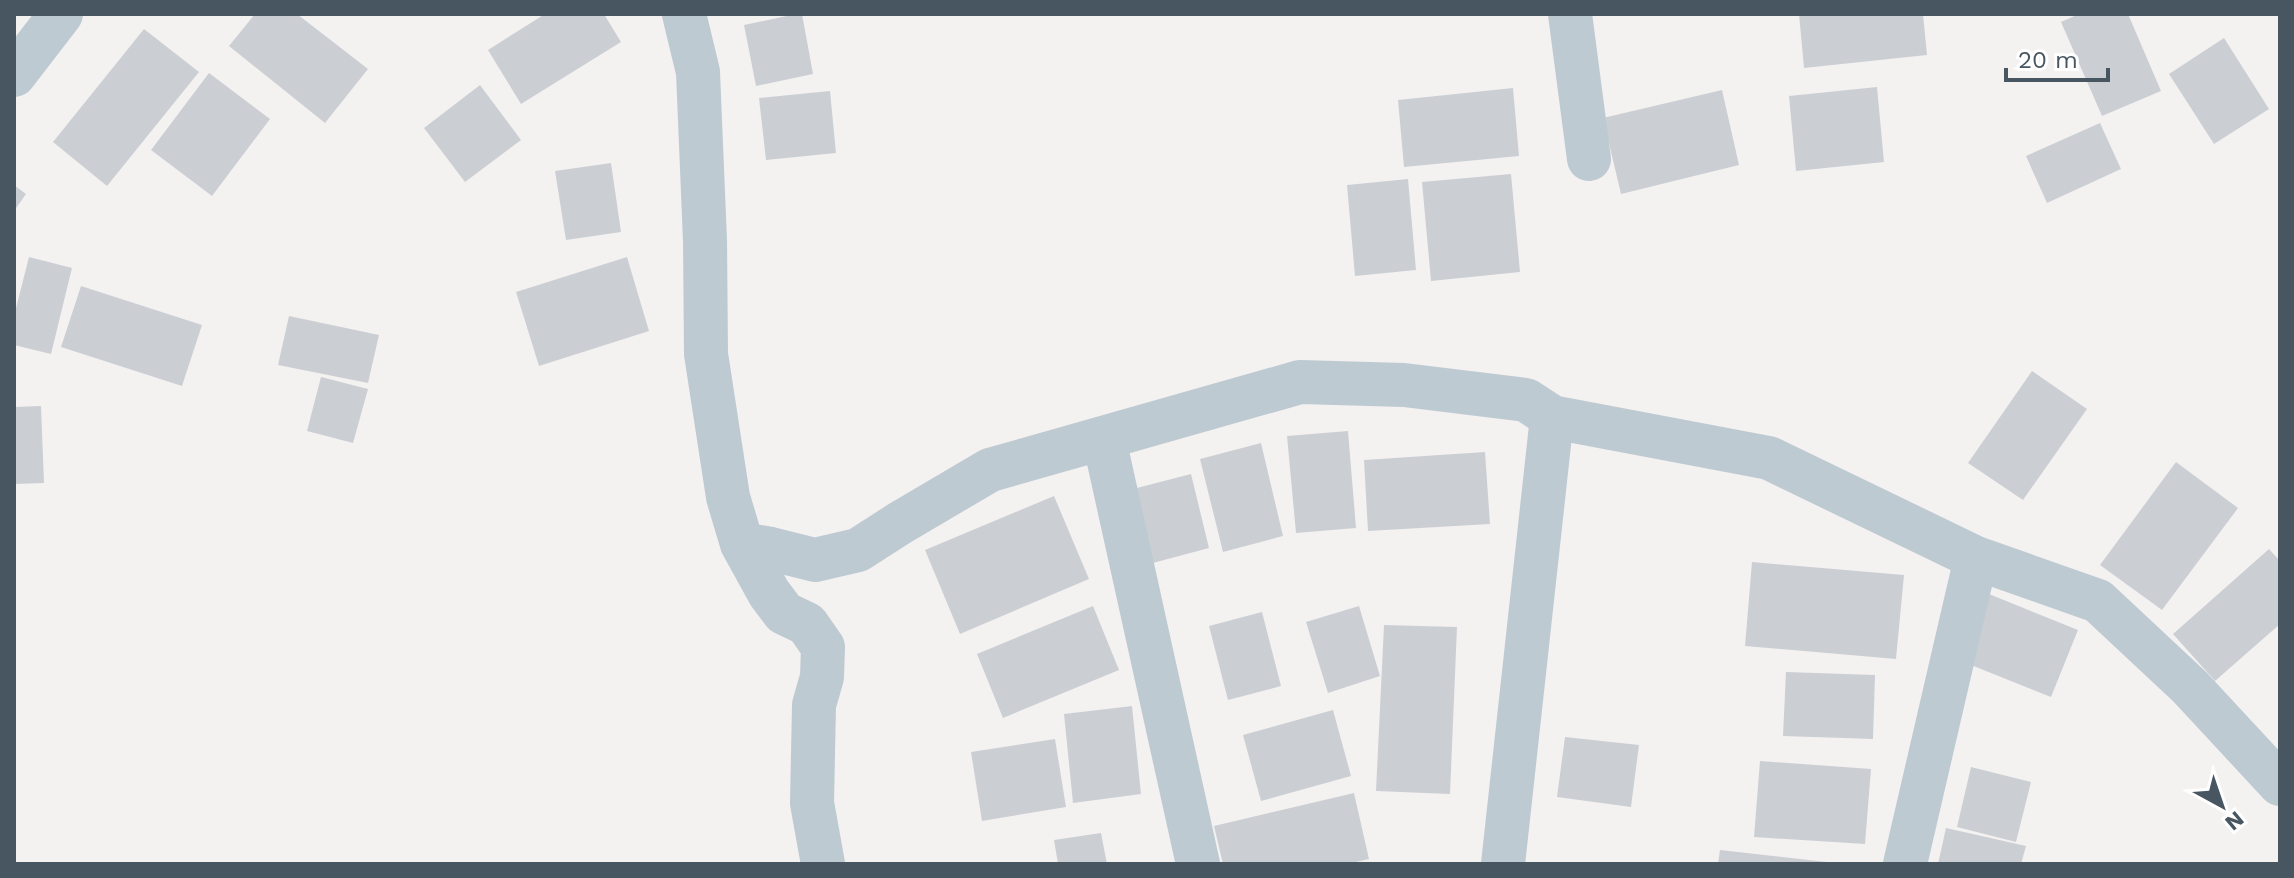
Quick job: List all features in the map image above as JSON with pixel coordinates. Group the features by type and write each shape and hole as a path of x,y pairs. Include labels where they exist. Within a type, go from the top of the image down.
{"street":[{"path":"14,75 61,14"},
{"path":"684,14 698,72 706,354 728,497 742,544 769,593 784,613 807,624 823,647 822,677 814,705 812,803 823,864"},
{"path":"1570,14 1589,159"},
{"path":"742,544 815,560 858,550 990,470 1300,382 1404,385 1526,400 1552,417 1769,458 1976,558 2098,601 2190,687 2280,784"},
{"path":"1503,864 1552,417"},
{"path":"1104,439 1198,864"},
{"path":"1905,864 1976,558"}],"building":[{"path":"255,14 297,14 368,69 325,123 229,46"},
{"path":"545,14 604,14 621,42 521,104 488,50"},
{"path":"802,14 813,74 756,86 744,25"},
{"path":"1799,14 1923,14 1927,55 1804,68"},
{"path":"2079,14 2128,14 2161,91 2102,116 2061,22"},
{"path":"144,29 199,72 107,186 53,142"},
{"path":"2224,38 2269,109 2214,144 2169,74"},
{"path":"209,73 270,119 212,196 151,150"},
{"path":"480,85 521,140 465,182 424,128"},
{"path":"1877,87 1884,162 1796,171 1789,96"},
{"path":"1513,88 1519,156 1404,167 1398,100"},
{"path":"1722,90 1739,165 1621,194 1603,118"},
{"path":"830,91 836,153 766,160 759,98"},
{"path":"2100,123 2121,169 2047,203 2026,156"},
{"path":"611,163 621,232 566,240 555,171"},
{"path":"1511,174 1520,272 1431,281 1422,182"},
{"path":"1408,179 1416,270 1355,276 1347,185"},
{"path":"14,185 26,194 14,211"},
{"path":"29,257 72,268 51,354 14,345 14,316"},
{"path":"627,257 649,331 539,366 516,292"},
{"path":"81,286 202,325 182,386 61,347"},
{"path":"289,316 379,335 368,383 278,365"},
{"path":"2032,371 2087,409 2023,500 1968,463"},
{"path":"321,377 368,389 353,443 307,431"},
{"path":"41,406 44,483 14,484 14,407"},
{"path":"1348,431 1356,528 1296,533 1287,436"},
{"path":"1261,443 1283,536 1223,552 1200,459"},
{"path":"1485,452 1490,524 1368,531 1364,460"},
{"path":"2176,462 2238,508 2162,610 2100,565"},
{"path":"1191,474 1209,548 1149,564 1129,490"},
{"path":"1054,496 1089,579 960,634 925,550"},
{"path":"2269,549 2280,561 2280,624 2215,681 2173,634"},
{"path":"1752,562 1904,575 1896,659 1745,646"},
{"path":"1989,594 2078,630 2051,697 1961,661"},
{"path":"1093,606 1119,670 1003,718 977,654"},
{"path":"1359,606 1380,676 1328,693 1306,622"},
{"path":"1262,612 1281,686 1228,700 1209,626"},
{"path":"1384,625 1457,627 1450,794 1376,791"},
{"path":"1786,672 1875,675 1873,739 1783,736"},
{"path":"1132,706 1141,794 1073,803 1064,714"},
{"path":"1333,710 1351,776 1261,801 1243,735"},
{"path":"1565,737 1639,745 1631,807 1557,797"},
{"path":"1055,739 1066,807 982,821 971,752"},
{"path":"1760,761 1871,769 1865,844 1754,837"},
{"path":"1971,767 2031,782 2016,842 1957,827"},
{"path":"1354,793 1369,859 1347,864 1223,864 1214,826"},
{"path":"1946,828 2026,846 2021,864 1938,864"},
{"path":"1101,833 1107,864 1058,864 1054,840"},
{"path":"1720,850 1827,862 1827,864 1718,864"}]}
